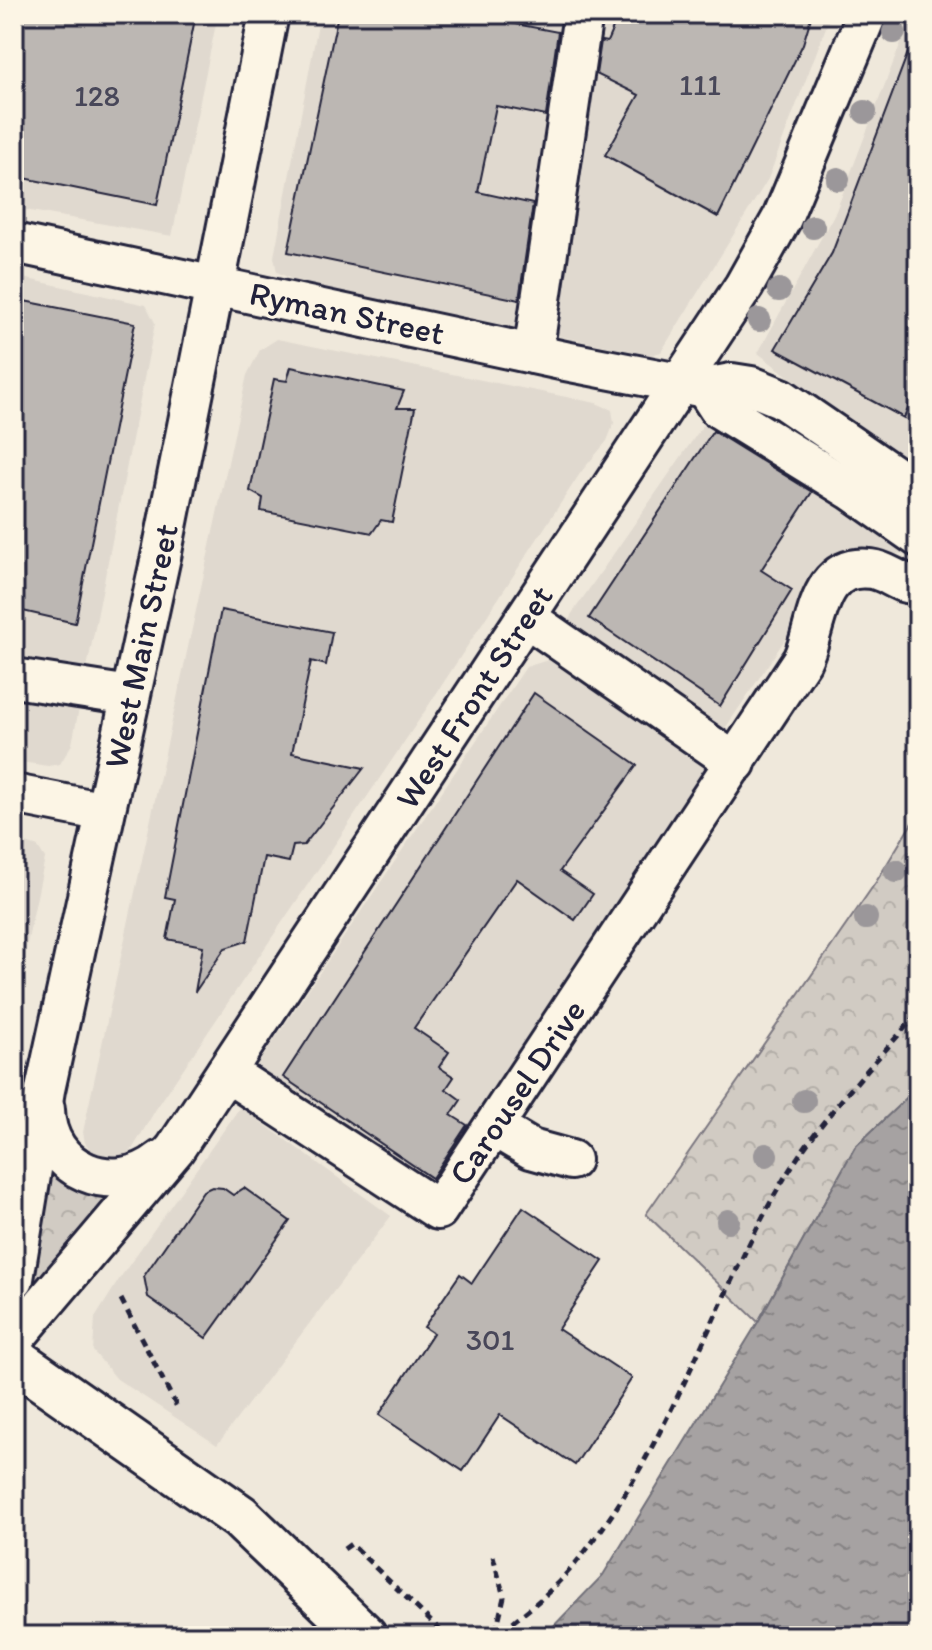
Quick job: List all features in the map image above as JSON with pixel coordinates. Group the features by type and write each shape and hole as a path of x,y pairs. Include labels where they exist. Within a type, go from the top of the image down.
{"main road":[{"path":"14,1359 240,1517 364,1636"}],"street":[{"name":"West Main Street","path":"14,1279 45,1090 130,696 269,14"},
{"path":"533,354 583,14"},
{"name":"West Front Street","path":"14,1339 175,1149 527,618 693,385 782,218 867,14"},
{"name":"Ryman Street","path":"14,243 533,354 693,385 732,383 781,398 918,492"},
{"path":"693,385 718,408 851,490 918,537"},
{"name":"Carousel Drive","path":"226,1072 438,1210 802,660 812,635 815,612 827,588 847,574 870,568 905,585 918,584"},
{"path":"527,618 736,763"},
{"path":"14,678 130,696"},
{"path":"14,794 105,812"},
{"path":"45,1090 45,1120 51,1142 68,1164 85,1173 101,1177 131,1177 149,1169 175,1149"},
{"path":"494,1127 531,1149 571,1160"}],"path":[{"path":"492,1636 548,1596 606,1526 682,1389 717,1308 779,1187 832,1110 918,1013"},
{"path":"121,1299 178,1409"},
{"path":"344,1549 351,1544 446,1636"},
{"path":"492,1636 504,1597 493,1556"}],"shaded area":[{"path":"14,14 218,14 172,236 14,208"},
{"path":"320,14 831,14 768,179 661,352 650,355 299,283 277,272 274,257"},
{"path":"912,14 918,14 918,471 884,450 758,353 836,211"},
{"path":"14,276 146,305 155,323 72,744 60,764 48,766 14,761"},
{"path":"277,339 596,403 612,410 614,423 607,441 581,472 421,717 156,1109 130,1153 114,1158 94,1154 85,1143 83,1132 247,375 260,350"},
{"path":"706,421 918,550 834,567 724,730 574,636 568,629 571,615"},
{"path":"548,660 705,763 710,778 439,1191 256,1067 526,667"},
{"path":"14,839 38,847 45,858 14,1006"},
{"path":"240,1107 391,1216 217,1445 117,1379 93,1351 95,1318"}],"green space":[{"path":"918,813 918,1087 855,1147 758,1322 646,1214 876,882"},
{"path":"44,1141 81,1186 116,1198 40,1295 18,1286"}],"water":[{"path":"918,1087 918,1636 544,1636 603,1575 758,1322 855,1147"}],"building":[{"path":"14,14 196,14 157,205 14,176"},
{"path":"338,14 485,14 484,18 558,32 546,116 496,106 478,192 533,204 519,300 288,252"},
{"path":"619,14 812,14 803,44 718,217 605,155 639,95 596,74 601,41 607,42"},
{"path":"915,34 918,34 918,386 904,418 775,349 832,253"},
{"path":"14,299 135,323 75,623 14,609"},
{"path":"291,367 404,391 397,408 415,408 392,522 381,520 372,533 261,511 263,498 250,491 274,379 287,381"},
{"path":"713,431 812,492 761,570 792,590 720,706 589,618"},
{"path":"221,610 332,632 326,665 311,661 292,753 364,768 304,845 293,846 289,862 264,857 247,941 225,948 195,992 203,946 167,939 175,899 165,897"},
{"path":"534,693 637,765 560,871 593,894 575,920 517,879 414,1028 449,1052 439,1067 454,1077 446,1089 461,1100 451,1115 467,1125 432,1178 283,1077"},
{"path":"212,1187 223,1188 233,1195 244,1188 290,1221 206,1338 148,1297 144,1276 203,1191"},
{"path":"523,1207 603,1261 558,1329 632,1378 575,1465 500,1415 463,1471 379,1415 433,1333 424,1327 460,1274 472,1283"}]}
